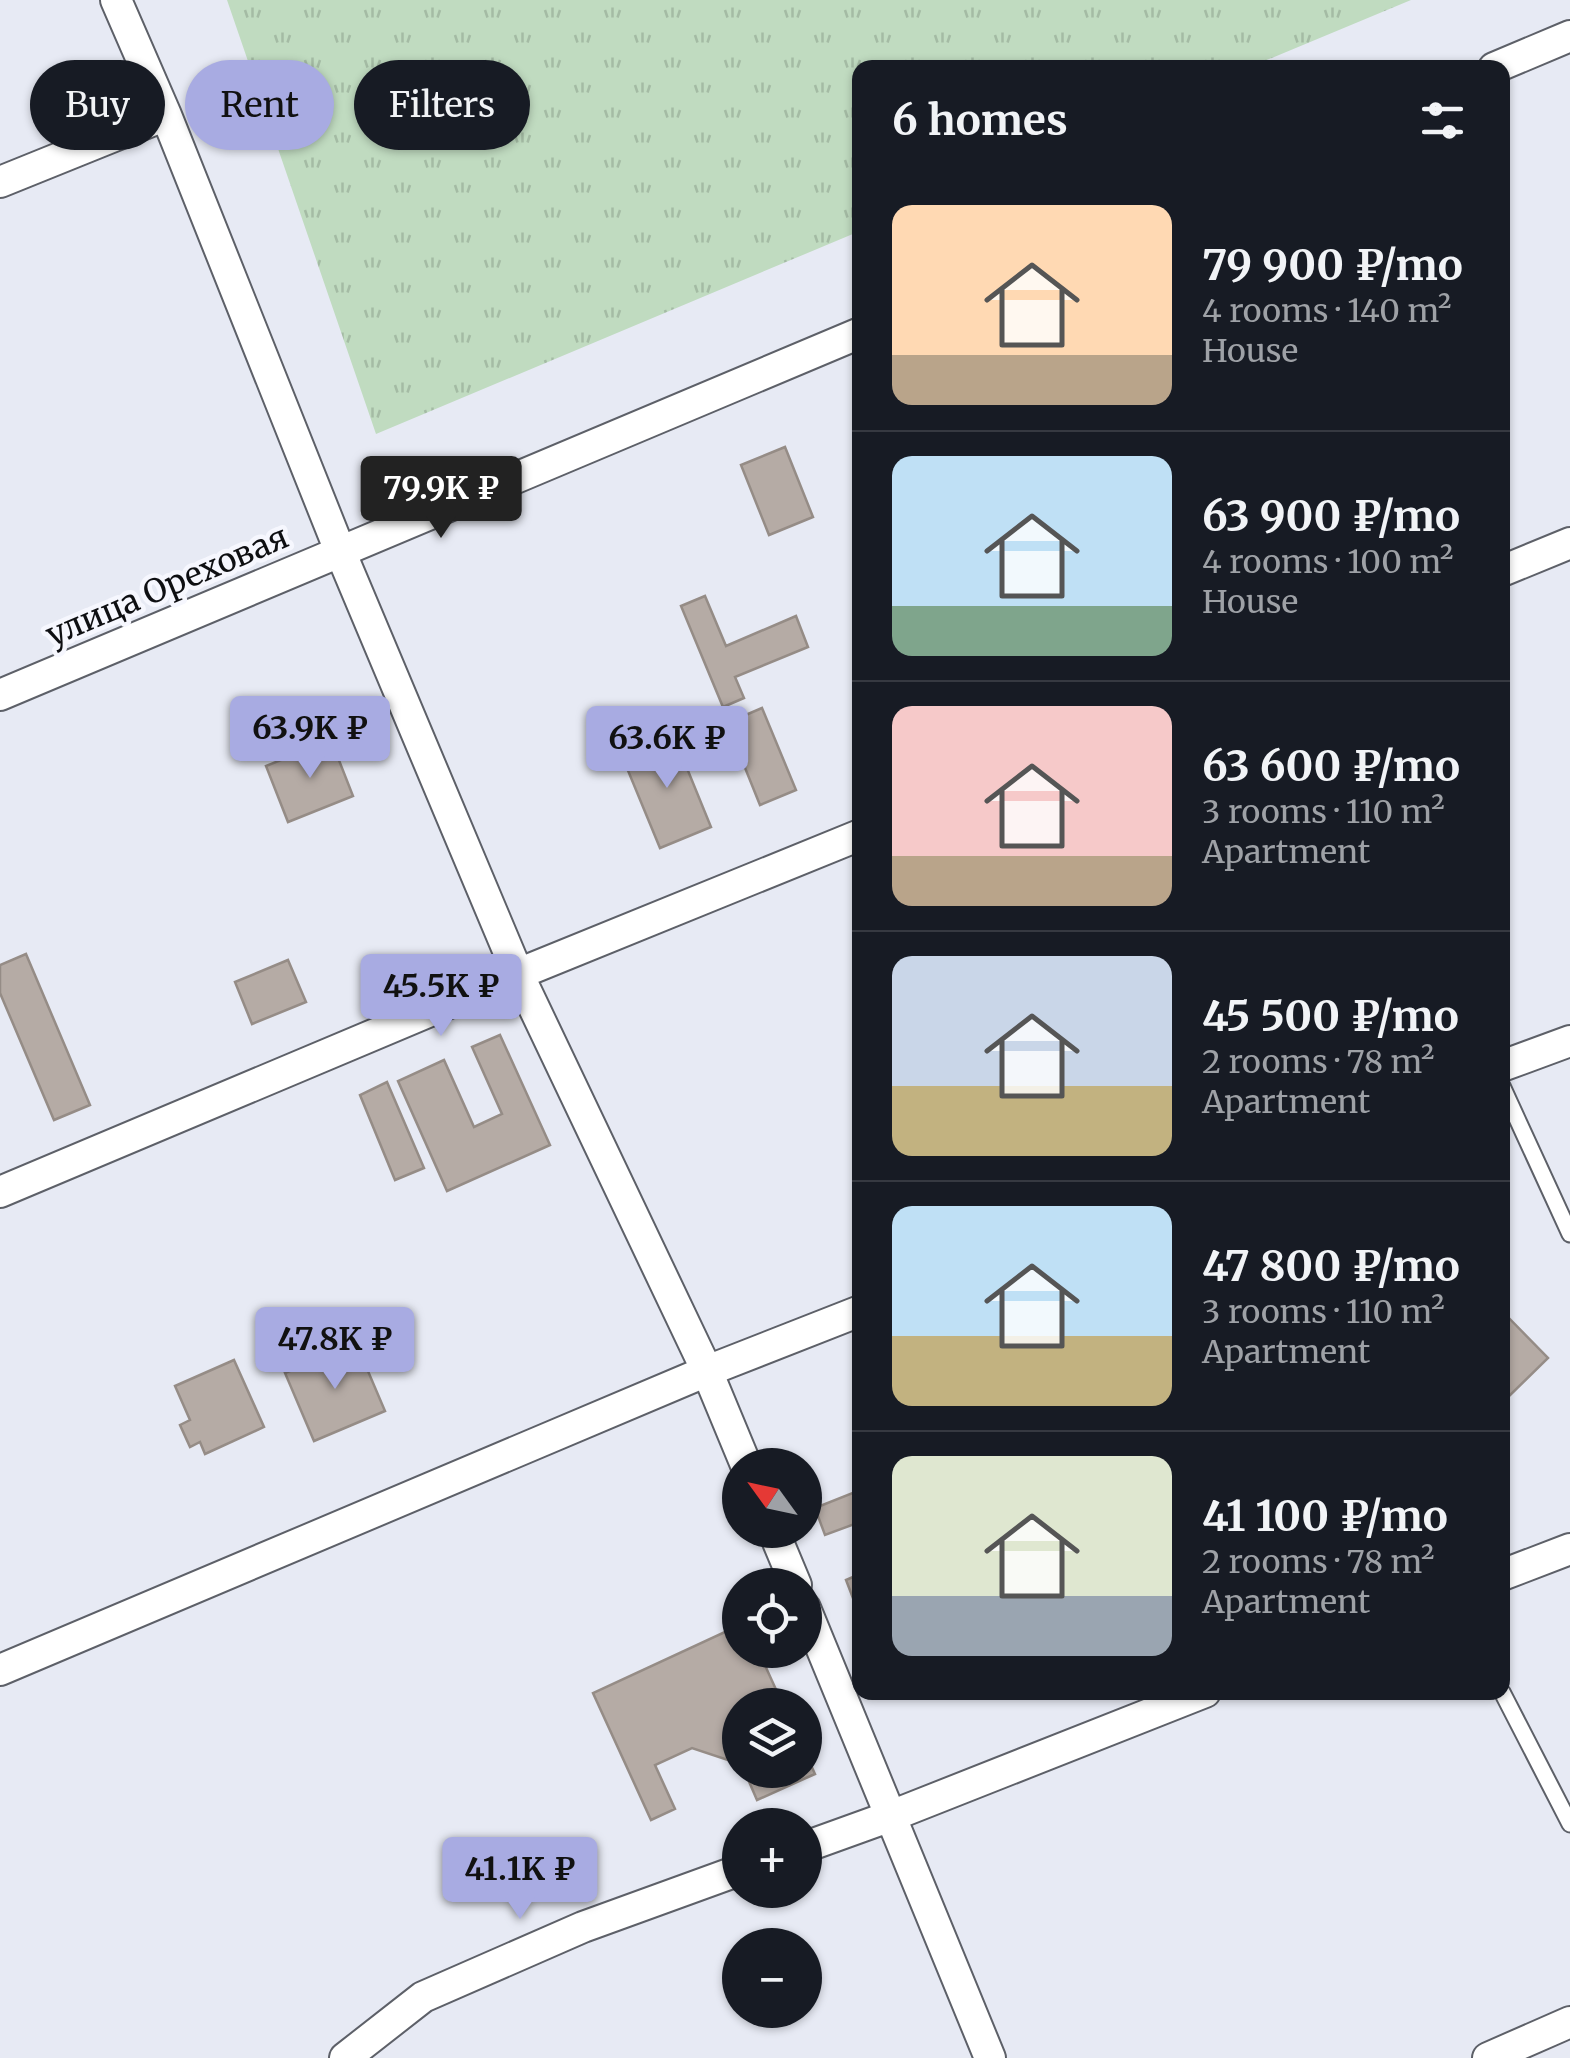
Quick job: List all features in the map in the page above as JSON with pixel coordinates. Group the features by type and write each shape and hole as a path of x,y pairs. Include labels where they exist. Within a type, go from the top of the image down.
{"street":[{"path":"116,0 166,115 340,551 518,974 708,1371 739,1448"},
{"path":"1510,61 1570,36"},
{"path":"0,182 166,115"},
{"name":"улица Ореховая","path":"0,695 852,336"},
{"path":"1510,568 1570,543"},
{"path":"0,1192 852,838"},
{"path":"1510,1063 1570,1041"},
{"path":"0,1670 708,1371 852,1314"},
{"path":"1510,1572 1570,1548"},
{"path":"822,1649 990,2058"},
{"path":"822,1841 1185,1700"},
{"path":"344,2058 423,1997 583,1926 722,1876"},
{"path":"1488,2058 1570,2022"}],"lane":[{"path":"1510,1103 1570,1234"},
{"path":"1506,1700 1570,1824"}],"green space":[{"path":"227,0 1411,0 1267,60 852,60 852,234 376,434 278,150 334,150 334,60 248,60"}],"building":[{"path":"785,447 813,517 769,535 741,465"},
{"path":"705,596 726,646 796,616 808,647 735,677 744,698 723,707 681,606"},
{"path":"762,708 796,790 760,805 727,723"},
{"path":"673,734 711,827 660,848 622,756"},
{"path":"331,740 353,796 288,822 266,766"},
{"path":"26,954 90,1105 54,1120 0,993 0,965"},
{"path":"288,960 306,1002 252,1024 235,982"},
{"path":"500,1035 550,1145 447,1191 398,1081 444,1060 474,1127 502,1114 472,1047"},
{"path":"387,1082 424,1168 395,1180 360,1095"},
{"path":"1510,1319 1548,1358 1510,1395"},
{"path":"356,1343 385,1411 314,1441 285,1373"},
{"path":"234,1360 264,1427 205,1454 200,1442 190,1447 180,1425 190,1420 175,1386"},
{"path":"852,1493 852,1525 825,1535 822,1505"},
{"path":"722,1633 722,1668 766,1668 775,1688 722,1688 722,1758 692,1748 655,1765 675,1809 651,1820 593,1693"},
{"path":"752,1788 784,1788 757,1800"}]}
